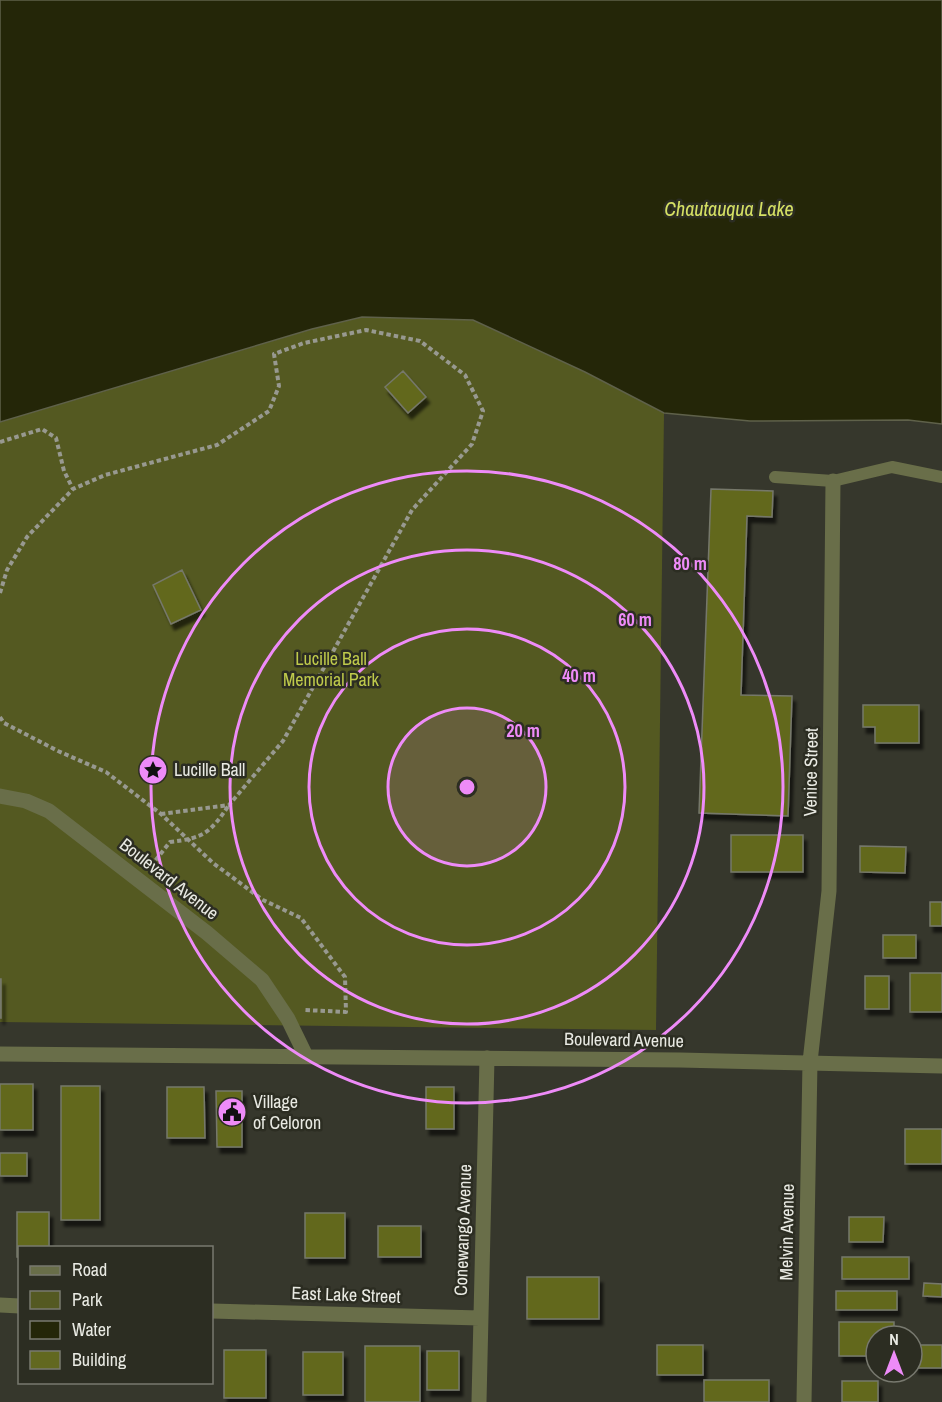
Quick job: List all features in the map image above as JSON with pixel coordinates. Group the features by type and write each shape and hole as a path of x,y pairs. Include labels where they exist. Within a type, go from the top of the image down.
{"street":[{"name":"Venice Street","path":"810,1062 829,891 833,481"},
{"name":"Boulevard Avenue","path":"0,796 26,801 50,811 207,933 262,980 288,1019 306,1056"},
{"name":"Boulevard Avenue","path":"0,1054 810,1062 942,1066"},
{"name":"Conewango Avenue","path":"479,1402 487,1058"},
{"name":"Melvin Avenue","path":"804,1402 810,1062"},
{"path":"0,1305 18,1306"},
{"name":"East Lake Street","path":"213,1311 480,1318"}],"lane":[{"path":"775,477 833,481 892,467 942,477"}],"path":[{"path":"0,593 7,570 27,537 73,489 105,475 217,445 268,411 279,386 274,354 304,343 366,330 420,341 465,375 470,384 483,411 472,444 412,510 283,741 229,805 213,828 189,840 170,842 139,881"},
{"path":"0,442 42,429 56,438 64,471 73,489"},
{"path":"0,717 2,723 106,772 161,814 213,863 263,900 301,918 345,977 346,1012 282,1009"},
{"path":"161,814 229,805"}],"green space":[{"name":"Lucille Ball Memorial Park","path":"362,317 473,320 585,372 664,413 656,1030 0,1022 0,422 312,329"}],"water":[{"name":"Chautauqua Lake","path":"0,0 942,0 942,424 908,420 750,421 664,413 585,372 473,320 362,317 312,329 0,422"}],"building":[{"path":"403,371 426,397 408,413 385,387"},
{"path":"711,489 773,491 772,517 747,516 741,695 792,696 788,816 699,813"},
{"path":"182,570 201,610 171,624 153,585"},
{"path":"863,705 919,705 919,743 875,743 875,727 863,727"},
{"path":"731,835 803,835 803,872 731,872"},
{"path":"860,846 906,847 905,873 860,872"},
{"path":"930,902 942,902 942,926 930,926"},
{"path":"883,935 916,935 916,958 883,958"},
{"path":"910,973 942,973 942,1012 910,1012"},
{"path":"865,976 889,976 889,1009 865,1009"},
{"path":"1,979 1,1018 0,1018"},
{"path":"0,1084 33,1084 33,1130 0,1130"},
{"path":"61,1086 100,1086 100,1220 61,1220"},
{"path":"167,1087 204,1087 205,1138 167,1138"},
{"path":"426,1087 454,1087 454,1129 426,1129"},
{"path":"216,1091 242,1091 242,1147 217,1147"},
{"path":"905,1129 942,1129 942,1164 905,1164"},
{"path":"0,1153 27,1153 27,1176 0,1176"},
{"path":"17,1212 49,1212 49,1246 18,1246 17,1257"},
{"path":"305,1213 345,1213 345,1258 305,1258"},
{"path":"849,1217 884,1217 883,1242 849,1242"},
{"path":"378,1226 421,1226 421,1257 378,1257"},
{"path":"842,1257 909,1257 909,1279 842,1279"},
{"path":"527,1277 599,1277 599,1319 527,1319"},
{"path":"924,1283 942,1284 942,1297 923,1296"},
{"path":"836,1291 897,1291 897,1310 836,1310"},
{"path":"839,1322 894,1322 894,1324 864,1324 864,1356 839,1356"},
{"path":"657,1345 703,1345 703,1375 657,1375"},
{"path":"924,1345 942,1345 942,1368 924,1368"},
{"path":"365,1346 420,1346 420,1402 365,1402"},
{"path":"224,1350 266,1350 266,1398 224,1398"},
{"path":"427,1351 459,1351 459,1390 427,1390"},
{"path":"303,1352 343,1352 343,1395 303,1395"},
{"path":"704,1380 769,1380 769,1402 704,1402"},
{"path":"842,1381 864,1381 864,1384 878,1384 878,1402 842,1402"}],"place":[{"name":"Lucille Ball","path":"153,770"},
{"name":"Village of Celoron","path":"232,1112"}]}
